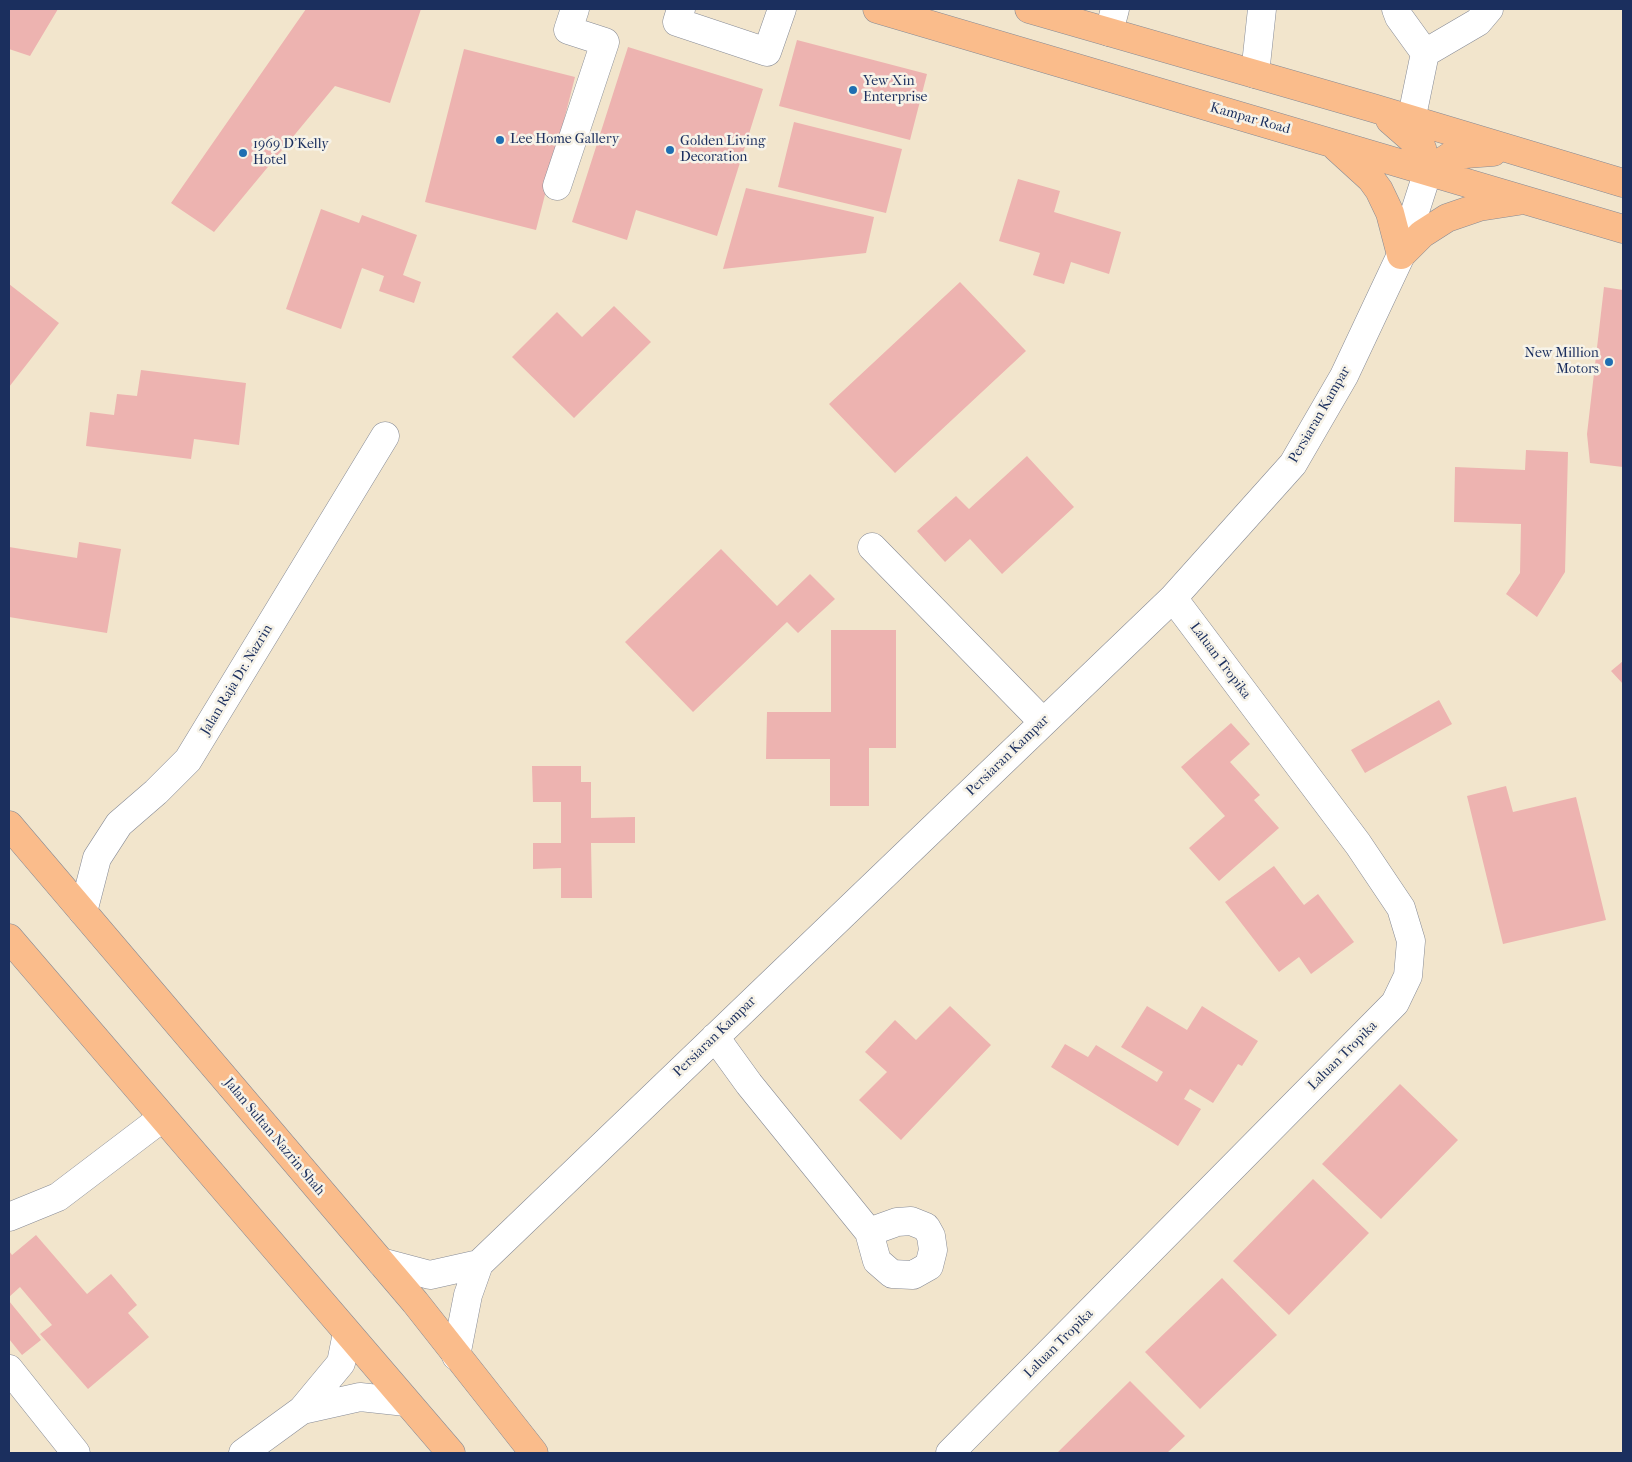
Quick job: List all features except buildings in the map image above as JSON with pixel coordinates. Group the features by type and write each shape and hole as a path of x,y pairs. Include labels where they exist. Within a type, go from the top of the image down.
{"main road":[{"name":"Kampar Road","path":"877,9 1623,229"},
{"path":"1029,9 1112,20 1255,74 1623,183"},
{"path":"1373,108 1418,142 1425,153 1428,171 1445,158 1459,153 1525,154"},
{"path":"1332,143 1366,174 1379,190 1390,213 1401,255"},
{"path":"1401,255 1422,234 1448,218 1479,207 1527,200"},
{"name":"Jalan Sultan Nazrin Shah","path":"9,825 381,1262 534,1453"},
{"path":"9,938 451,1453"}],"street":[{"path":"557,186 605,42 568,30 575,9"},
{"path":"681,9 677,22 767,52 782,9"},
{"path":"1255,74 1262,9"},
{"path":"1396,9 1399,17 1425,53 1411,121"},
{"path":"1425,53 1478,22 1489,9"},
{"name":"Persiaran Kampar","path":"456,1356 468,1295 479,1264 1173,598 1293,464 1344,376 1401,255 1428,171"},
{"name":"Jalan Raja Dr. Nazrin","path":"83,912 97,858 119,824 156,792 188,760 385,436"},
{"path":"872,547 1043,722"},
{"name":"Laluan Tropika","path":"950,1453 1395,1003 1408,976 1411,941 1401,908 1358,844 1173,598"},
{"path":"715,1037 755,1091 869,1232 877,1261 892,1274 913,1275 929,1266 937,1230 911,1221 897,1222 869,1232"},
{"path":"9,1217 58,1197 162,1118"},
{"path":"381,1262 430,1275 479,1264"},
{"path":"243,1453 302,1410 341,1363 347,1333"},
{"path":"9,1369 76,1453"},
{"path":"302,1410 360,1398 406,1402"}],"place":[{"name":"Yew Xin Enterprise","path":"853,90"},
{"name":"Lee Home Gallery","path":"500,140"},
{"name":"Golden Living Decoration","path":"670,150"},
{"name":"1969 D'Kelly Hotel","path":"243,153"},
{"name":"New Million Motors","path":"1609,362"}]}
